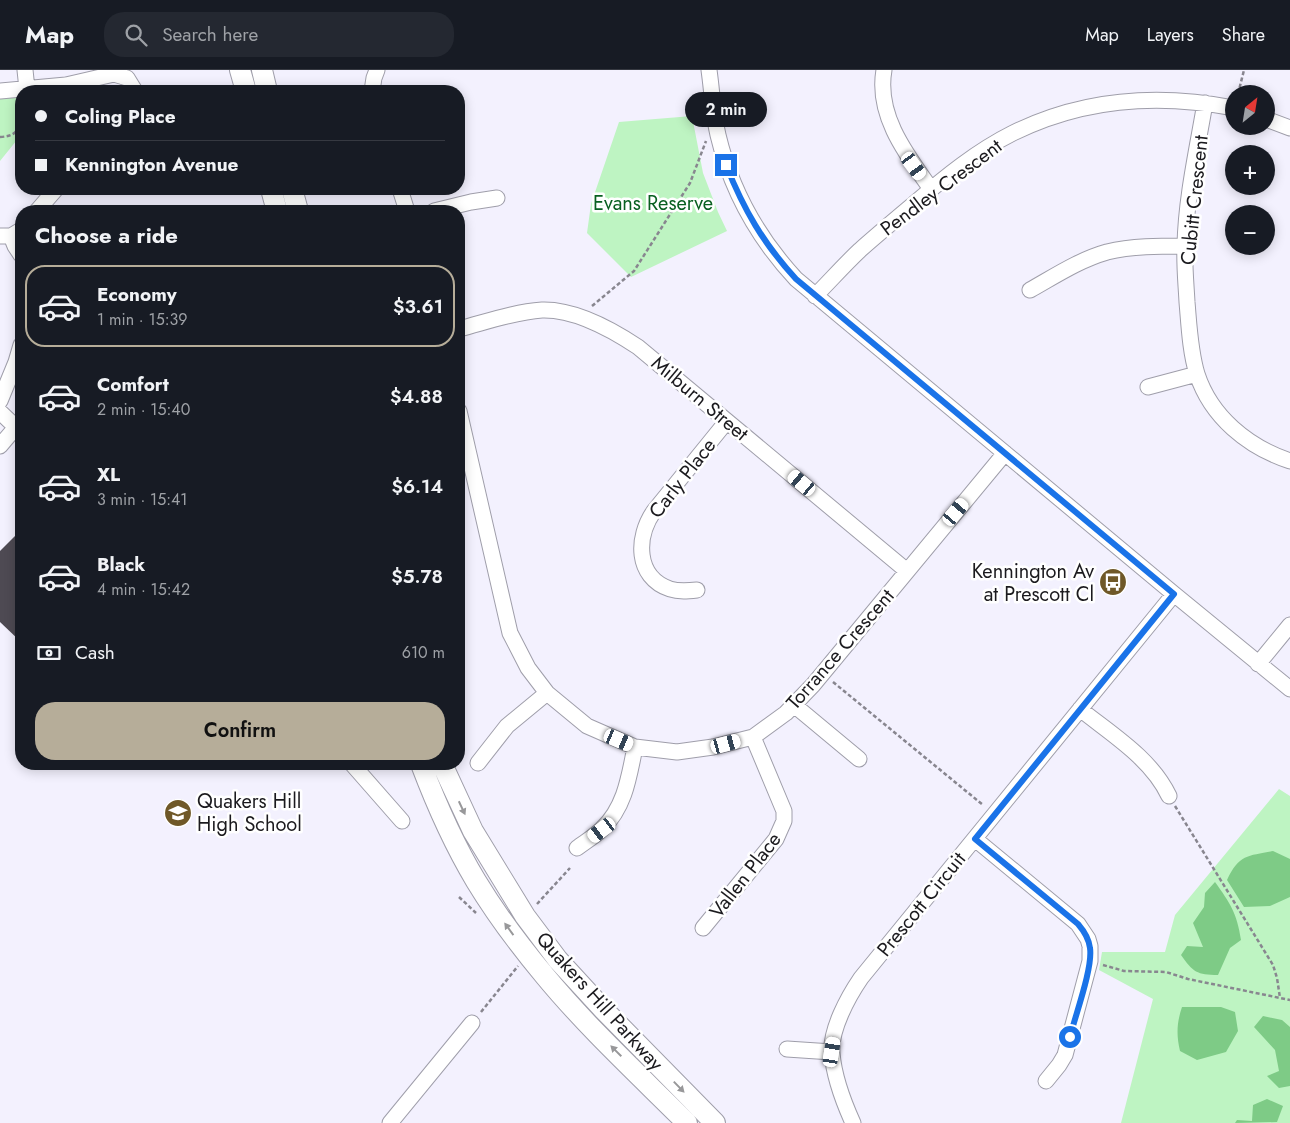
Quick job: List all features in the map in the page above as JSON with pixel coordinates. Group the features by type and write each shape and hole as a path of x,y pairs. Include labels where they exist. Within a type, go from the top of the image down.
{"main road":[{"path":"240,70 244,85"},
{"path":"262,70 266,85"},
{"name":"Quakers Hill Parkway","path":"423,770 432,792 475,880 509,929 545,976 576,1012 687,1123"},
{"name":"Quakers Hill Parkway","path":"445,770 473,832 525,916 552,952 581,986 714,1123"}],"street":[{"path":"22,85 25,70"},
{"path":"373,85 377,70"},
{"path":"709,70 718,133 726,165 761,237 777,259 815,296 1290,689"},
{"path":"884,70 883,99 889,120 914,166 931,189"},
{"path":"63,85 114,74 127,78 131,85"},
{"path":"0,91 15,90"},
{"name":"Pendley Crescent","path":"815,296 859,250 931,189 987,147 1012,133 1055,116 1087,107 1126,101 1178,100 1225,106"},
{"name":"Cubitt Crescent","path":"1205,103 1191,188 1185,246 1188,315 1197,374 1214,406 1226,422 1256,447 1273,456 1290,461"},
{"path":"1275,122 1290,128"},
{"path":"42,205 51,195"},
{"path":"459,205 498,198"},
{"path":"11,234 15,246"},
{"path":"1030,290 1072,267 1106,253 1145,246 1185,246"},
{"name":"Milburn Street","path":"465,328 544,310 575,315 619,335 638,347 907,571"},
{"path":"0,401 15,364"},
{"path":"1148,388 1197,374"},
{"path":"0,412 15,426"},
{"name":"Carly Place","path":"697,590 678,591 669,589 654,578 647,570 643,561 642,539 648,520 654,511 727,421"},
{"path":"0,446 15,432"},
{"name":"Torrance Crescent","path":"465,437 510,633 528,668 547,693 587,726 636,747 677,752 713,747 753,737 786,713 813,685 1005,453"},
{"name":"Prescott Circuit","path":"853,1123 841,1095 832,1052 839,1019 860,978 1174,594"},
{"path":"1258,664 1290,625"},
{"path":"478,763 507,726 547,693"},
{"path":"794,705 859,759"},
{"path":"1080,709 1141,758 1156,773 1169,796"},
{"name":"Vallen Place","path":"703,928 776,839 784,821 782,806 753,737"},
{"path":"577,848 602,830 618,810 626,792 636,747"},
{"path":"357,770 402,821"},
{"path":"975,839 1078,924 1090,946 1089,966 1065,1055 1059,1066 1046,1081"},
{"path":"390,1123 472,1023"},
{"path":"787,1049 832,1052"}],"path":[{"path":"1240,85 1244,70"},
{"path":"0,137 13,134 15,132"},
{"path":"575,315 590,307 634,271 690,183 704,141 718,133"},
{"path":"832,682 984,806"},
{"path":"1169,796 1273,965 1280,998"},
{"path":"534,907 570,868"},
{"path":"1095,962 1124,971 1166,972 1188,980 1290,1000"},
{"path":"472,1023 520,964"}],"green space":[{"path":"0,91 15,91 15,142 0,161"},
{"name":"Evans Reserve","path":"692,116 703,173 727,231 631,277 587,233 591,204 619,122"},
{"path":"1279,789 1290,796 1290,1123 1121,1123 1153,999 1099,970 1102,952 1165,952 1175,915"},
{"path":"1273,851 1290,859 1290,897 1270,906 1244,907 1227,880 1231,871 1245,858"},
{"path":"1215,882 1232,909 1241,940 1230,948 1218,975 1200,973 1192,969 1181,955 1187,946 1203,947 1193,923 1204,907 1205,893"},
{"path":"1182,1007 1221,1007 1235,1012 1238,1031 1226,1052 1197,1060 1180,1051 1178,1028"},
{"path":"1263,1016 1282,1020 1290,1027 1290,1086 1279,1088 1267,1076 1279,1071 1275,1050 1254,1027"},
{"path":"1267,1099 1283,1106 1277,1122 1235,1123 1237,1120 1252,1121 1253,1105"}],"building":[{"path":"15,536 15,636 0,622 0,551"}],"place":[{"name":"Kennington Av at Prescott Cl","path":"1113,582"},
{"name":"Quakers Hill High School","path":"178,813"}],"route":[{"path":"726,165 748,214 761,237 777,259 796,279 1174,594 975,839 1078,924 1088,939 1091,954 1090,961 1070,1037"}]}
